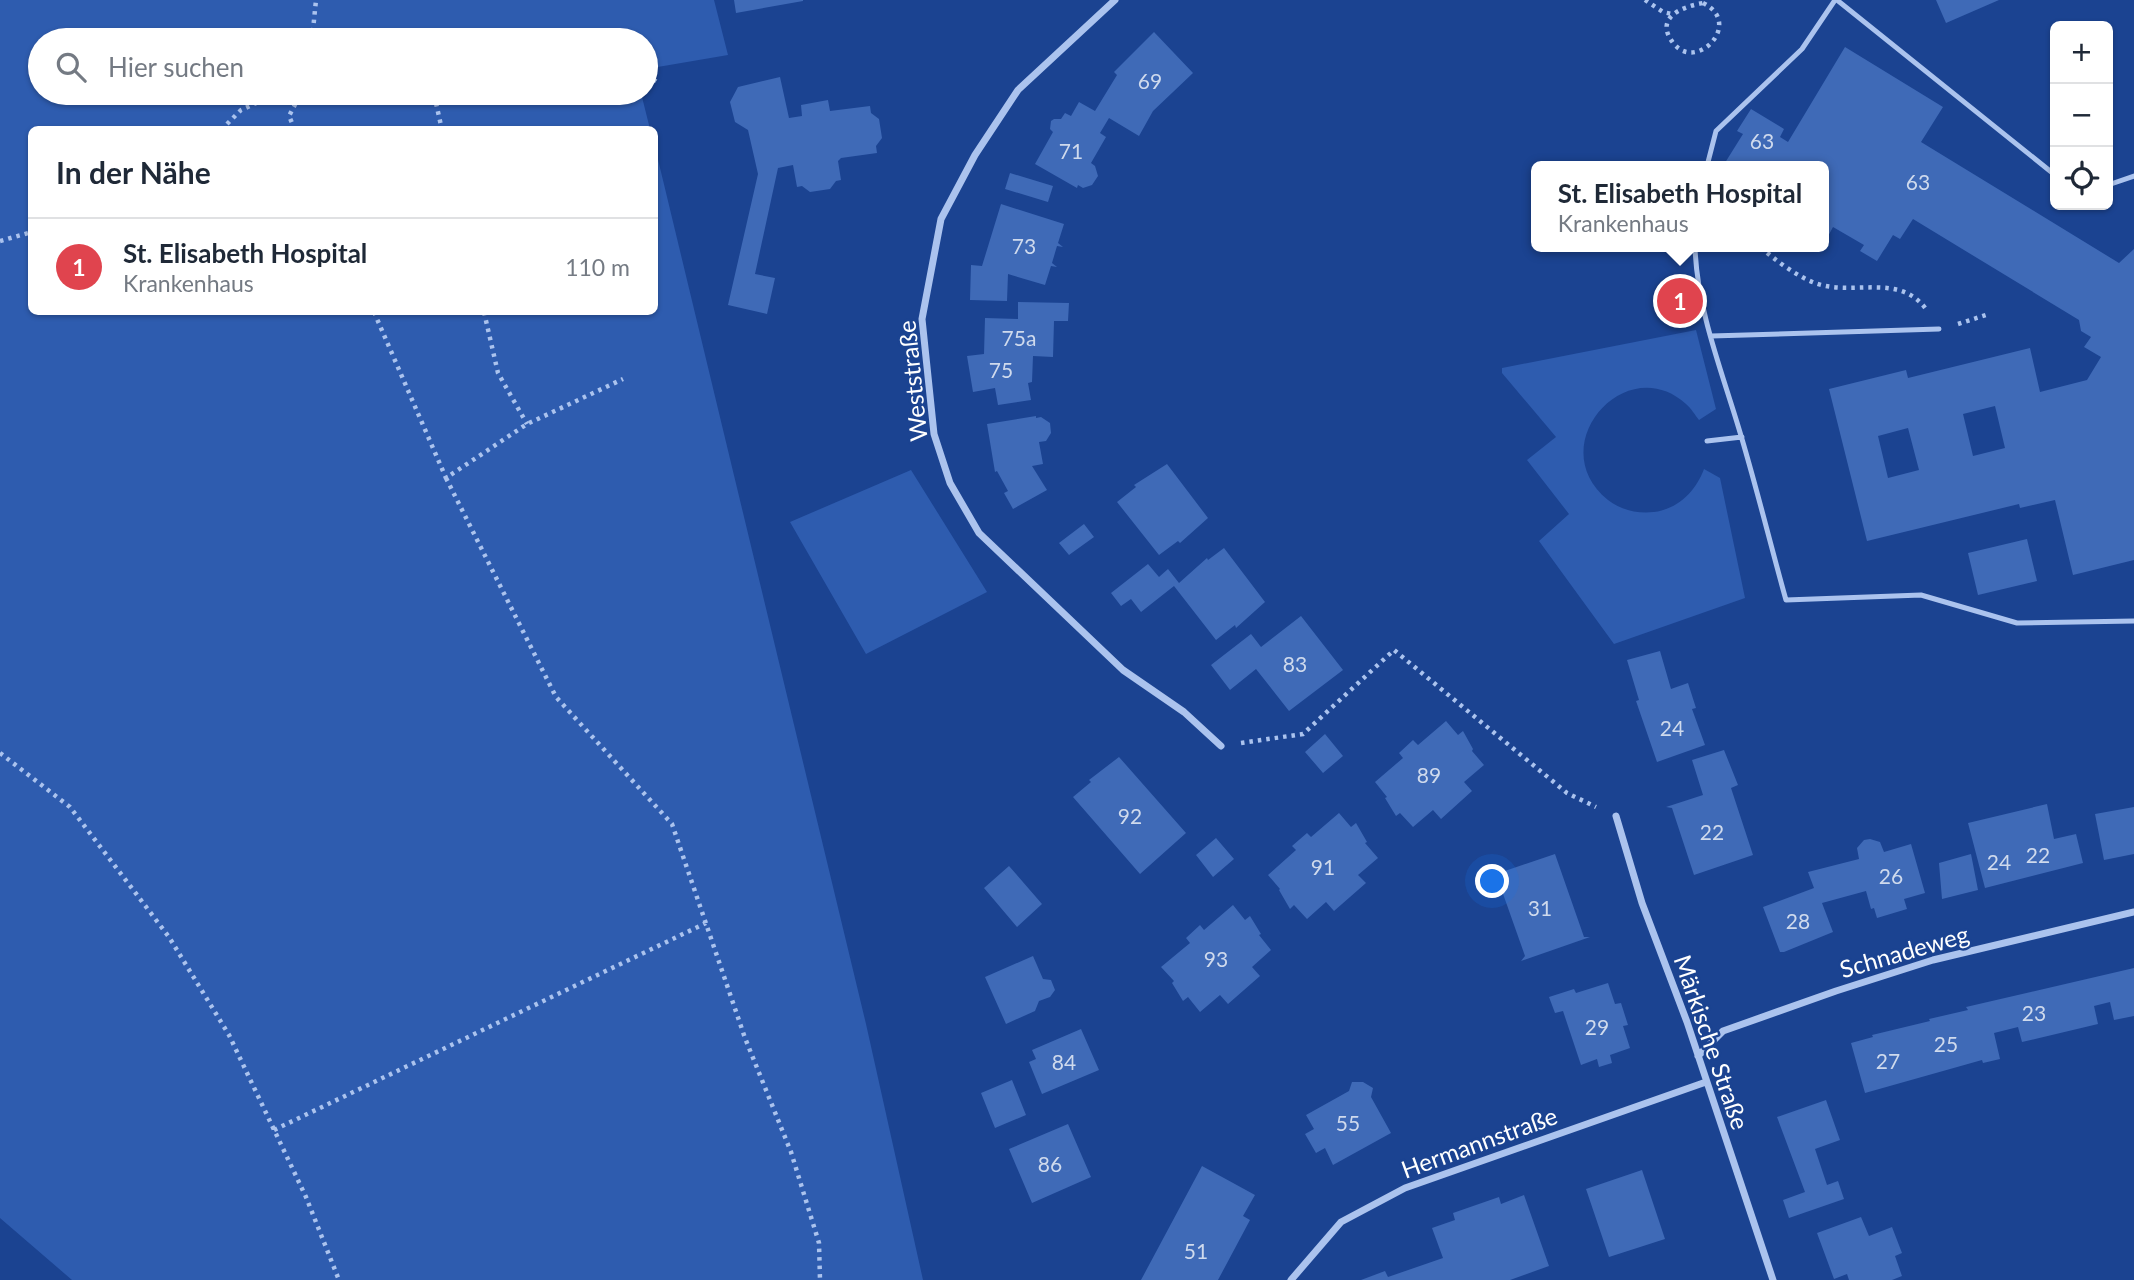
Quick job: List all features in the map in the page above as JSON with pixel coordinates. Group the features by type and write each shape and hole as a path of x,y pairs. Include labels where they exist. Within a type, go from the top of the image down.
{"street":[{"name":"Weststraße","path":"1115,0 1018,90 975,155 941,219 922,320 934,434 950,483 979,533 1123,670 1184,712 1221,746"},
{"name":"Märkische Straße","path":"1616,816 1643,903 1698,1056 1773,1280"},
{"name":"Schnadeweg","path":"1698,1056 1723,1031 1836,991 1933,960 2134,912"},
{"name":"Hermannstraße","path":"1292,1280 1341,1222 1405,1188 1706,1083"}],"lane":[{"path":"1708,161 1716,131 1802,49 1836,0 2050,171"},
{"path":"2113,183 2134,176"},
{"path":"1695,252 1696,277 1711,336 1742,437 1786,600 1921,595 2017,623 2134,621"},
{"path":"1711,336 1939,329"},
{"path":"1707,441 1742,437"}],"path":[{"path":"313,28 316,0"},
{"path":"1645,0 1663,12 1672,14"},
{"path":"1691,3 1703,3 1714,8 1720,21 1716,38 1694,53 1684,52 1675,46 1667,33 1667,23 1672,14 1691,3"},
{"path":"225,126 241,110 252,105"},
{"path":"293,126 289,116 295,105"},
{"path":"436,105 441,126"},
{"path":"0,241 28,233"},
{"path":"1766,252 1815,283 1860,288 1890,287 1907,292 1924,306 1939,329 1986,316"},
{"path":"375,315 446,478 556,697 672,824 745,1038 795,1165 820,1243 820,1280"},
{"path":"485,315 498,373 527,424"},
{"path":"446,478 527,424 623,379"},
{"path":"1221,746 1303,734 1394,650 1567,793 1616,816"},
{"path":"0,753 70,807 169,937 229,1035 306,1197 339,1280"},
{"path":"274,1130 706,923"}],"shaded area":[{"path":"0,0 714,0 728,55 658,67 658,28 28,28 28,105 644,105 649,126 28,126 28,315 658,315 658,159 866,1024 923,1280 72,1280 0,1218"},
{"path":"1696,330 1716,409 1699,420 1686,404 1663,390 1639,388 1617,396 1599,411 1587,431 1583,454 1590,478 1608,500 1636,512 1663,510 1678,503 1696,485 1704,469 1720,478 1745,598 1614,644 1539,541 1569,514 1527,460 1556,437 1502,373 1502,368"},
{"path":"911,470 987,592 866,654 790,522"}],"building":[{"path":"734,0 803,0 803,1 736,13"},
{"path":"1936,0 1999,0 1946,23"},
{"path":"1154,32 1193,73 1153,111 1139,136 1109,118 1100,133 1106,137 1091,163 1098,176 1092,185 1083,188 1078,185 1077,188 1035,164 1053,132 1050,129 1051,121 1061,119 1065,113 1071,116 1079,102 1095,111 1117,75 1114,72"},
{"path":"1845,47 1943,107 1921,142 2119,263 2134,249 2134,560 2073,575 2055,500 2020,508 2019,504 1867,541 1829,389 1906,370 1908,378 2030,348 2040,392 2087,380 2101,357 2084,347 2091,337 2081,331 2079,320 1913,219 1900,239 1893,235 1877,261 1860,251 1864,245 1833,227 1829,234 1829,161 1726,161 1743,134 1737,131 1751,109 1784,129 1780,137 1788,142","holes":["1995,406 2005,448 1973,456 1963,414","1908,428 1919,470 1888,478 1878,436"]},
{"path":"780,77 789,118 802,116 801,105 828,100 830,111 870,106 871,113 879,119 882,138 876,146 877,153 841,158 838,161 841,180 836,181 830,189 810,192 802,186 797,187 793,165 778,168 755,274 775,278 767,314 728,305 758,174 748,130 735,122 730,102 738,87"},
{"path":"1010,173 1053,186 1048,202 1005,189"},
{"path":"1001,204 1064,224 1058,243 1063,247 1057,246 1052,263 1057,267 1051,266 1045,285 1008,274 1007,301 970,300 971,265 982,266"},
{"path":"1018,302 1069,303 1068,321 1054,321 1053,357 1033,356 1032,382 1028,383 1031,400 998,405 995,388 973,392 967,356 984,354 985,318 1018,319"},
{"path":"1036,416 1050,423 1051,433 1046,441 1039,442 1043,464 1032,466 1047,490 1013,509 1004,493 1008,491 997,471 995,472 987,424"},
{"path":"1167,464 1208,518 1180,543 1178,541 1159,555 1117,502 1136,487 1134,485"},
{"path":"1084,524 1094,537 1069,555 1059,543"},
{"path":"2027,539 2037,581 1978,595 1968,553"},
{"path":"1224,548 1265,602 1236,628 1235,625 1216,640 1174,586 1141,612 1131,599 1121,606 1111,593 1148,564 1159,577 1168,569 1179,583 1207,558 1208,560"},
{"path":"1301,616 1343,670 1289,711 1256,669 1230,690 1211,665 1251,634 1261,647"},
{"path":"1660,651 1671,689 1688,683 1696,708 1692,709 1705,745 1657,762 1636,701 1639,700 1627,660"},
{"path":"1446,721 1458,735 1463,731 1472,751 1484,765 1464,782 1472,791 1441,819 1433,810 1413,827 1400,813 1396,816 1385,798 1387,797 1375,782 1403,758 1399,753 1413,740 1418,745"},
{"path":"1325,734 1343,756 1323,773 1305,752"},
{"path":"1724,750 1738,785 1731,788 1753,855 1694,875 1672,808 1666,807 1703,795 1692,760"},
{"path":"1119,757 1186,833 1140,874 1073,797 1091,782 1089,780"},
{"path":"2047,804 2054,839 2076,834 2083,863 1985,888 1968,823"},
{"path":"2134,807 2134,854 2104,860 2095,814"},
{"path":"1339,813 1351,827 1356,823 1367,842 1365,843 1378,858 1358,875 1366,883 1334,911 1326,902 1307,919 1294,905 1290,909 1280,889 1268,875 1296,850 1292,846 1307,833 1311,837"},
{"path":"1216,838 1234,859 1213,877 1196,855"},
{"path":"1864,840 1880,842 1884,852 1911,844 1925,893 1904,899 1907,909 1877,918 1874,908 1871,909 1866,891 1822,903 1833,932 1780,952 1763,907 1814,888 1808,872 1859,859 1857,848"},
{"path":"1555,854 1584,937 1590,937 1521,961 1525,956 1496,874"},
{"path":"1971,854 1978,890 1942,899 1939,863"},
{"path":"1009,866 1042,904 1017,927 984,888"},
{"path":"1233,905 1245,920 1250,916 1261,934 1259,935 1271,950 1252,967 1260,976 1228,1004 1220,995 1200,1012 1188,997 1183,1001 1172,983 1174,981 1161,967 1190,943 1186,938 1200,925 1204,930"},
{"path":"1033,956 1043,979 1051,980 1055,990 1050,997 1039,1001 1035,1011 1006,1024 985,977"},
{"path":"2134,968 2134,1016 2114,1020 2110,1002 2094,1006 2098,1024 2022,1042 2018,1027 1994,1033 2000,1059 1983,1063 1982,1060 1865,1093 1851,1043 1968,1010 1966,1007"},
{"path":"1608,983 1615,1004 1621,1003 1628,1025 1623,1026 1630,1048 1610,1055 1612,1063 1599,1067 1597,1059 1581,1065 1563,1011 1555,1013 1549,997 1574,989 1576,993"},
{"path":"1081,1029 1099,1070 1042,1094 1029,1062 1036,1059 1032,1050"},
{"path":"1012,1080 1026,1115 995,1128 981,1093"},
{"path":"1352,1082 1363,1082 1373,1088 1371,1097 1391,1133 1333,1165 1325,1148 1316,1153 1305,1134 1314,1129 1306,1115 1349,1091"},
{"path":"1826,1100 1840,1140 1815,1149 1827,1185 1838,1181 1844,1199 1789,1218 1783,1200 1805,1192 1777,1117"},
{"path":"1068,1124 1091,1177 1032,1203 1009,1149"},
{"path":"1202,1166 1255,1195 1243,1216 1250,1220 1218,1280 1141,1280"},
{"path":"1642,1170 1665,1239 1609,1257 1586,1189"},
{"path":"1524,1195 1549,1266 1510,1280 1361,1280 1385,1271 1388,1277 1443,1258 1432,1228 1455,1220 1453,1213 1499,1197 1501,1204"},
{"path":"1861,1217 1869,1236 1892,1227 1902,1253 1895,1256 1902,1276 1892,1280 1849,1280 1847,1274 1834,1279 1817,1233"}],"place":[{"name":"St. Elisabeth Hospital","path":"1680,301"}]}
